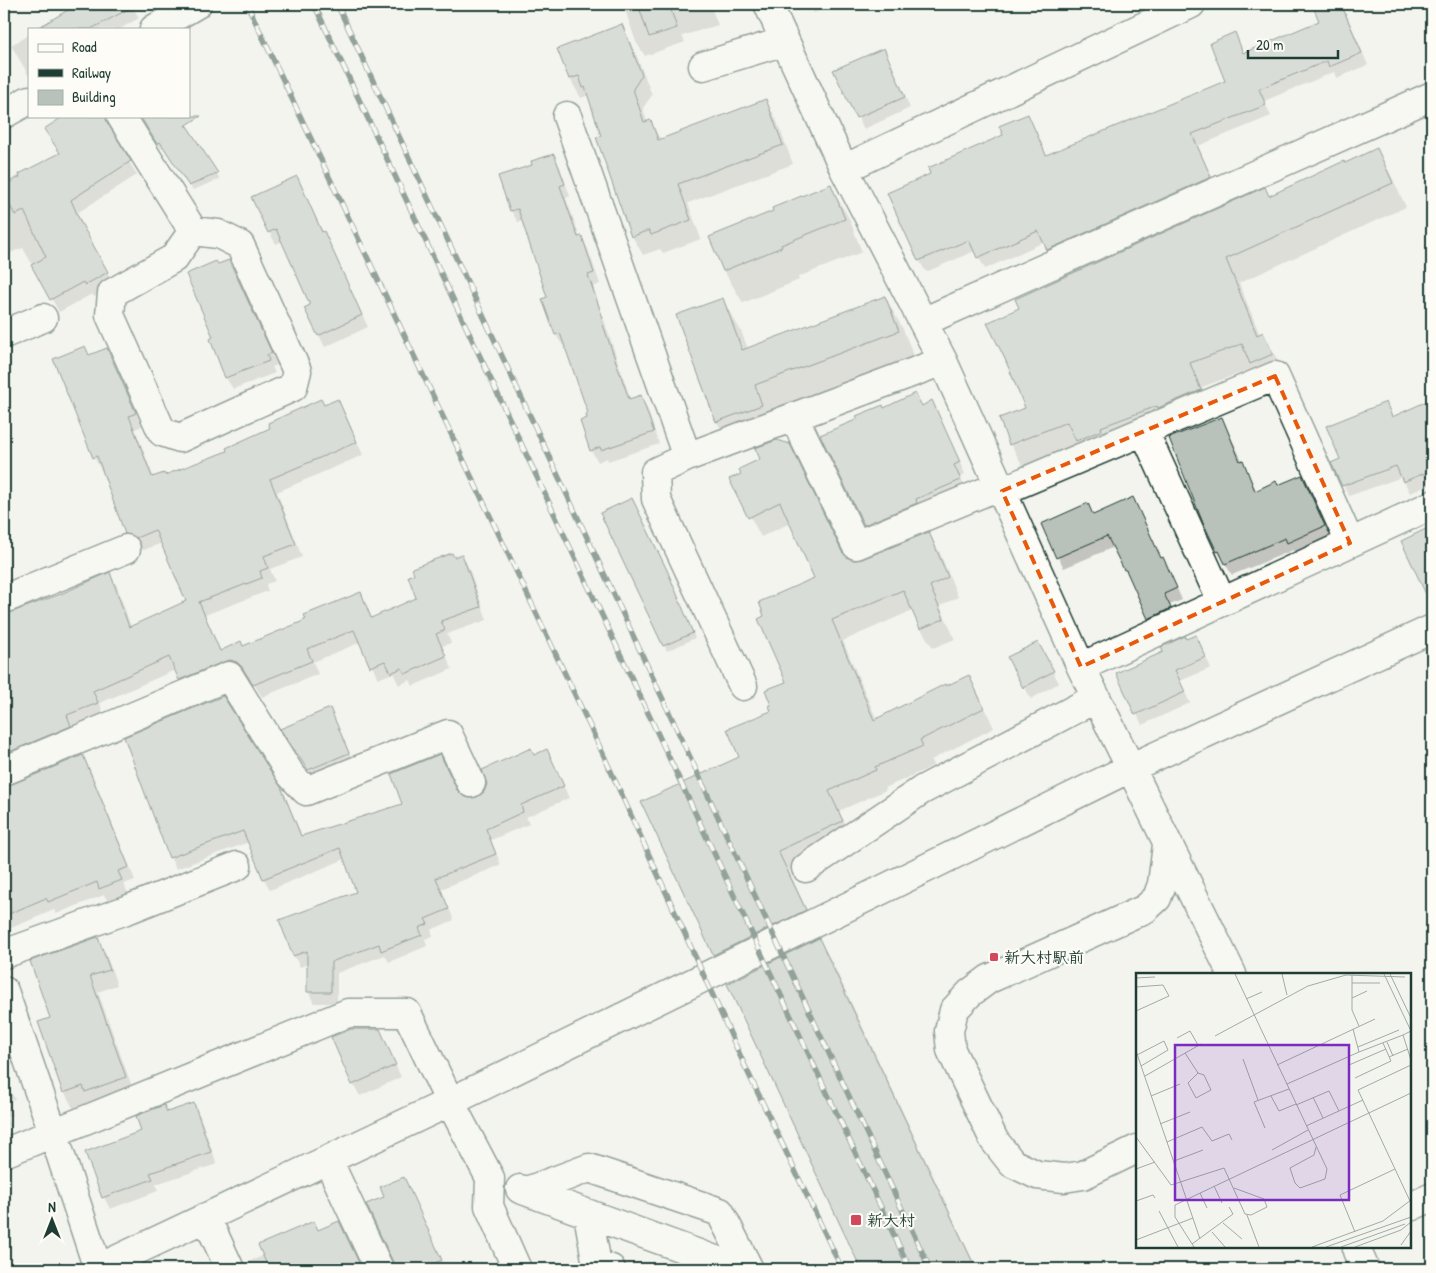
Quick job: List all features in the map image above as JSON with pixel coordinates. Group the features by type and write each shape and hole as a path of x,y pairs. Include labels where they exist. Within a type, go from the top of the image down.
{"street":[{"path":"156,28 196,4"},
{"path":"768,4 844,169 943,361 1081,667 1231,973"},
{"path":"844,169 1191,4"},
{"path":"703,66 785,41"},
{"path":"923,322 1432,96"},
{"path":"4,114 28,101"},
{"path":"567,116 687,457"},
{"path":"122,118 193,231"},
{"path":"193,231 218,234 240,245 297,371 293,387 180,438 162,432 110,315 112,293 174,258 193,231"},
{"path":"4,334 43,318"},
{"path":"742,686 656,500 655,472 687,457 943,361"},
{"path":"794,417 856,545 1144,431 1275,376 1350,543"},
{"path":"1144,431 1222,602"},
{"path":"1081,667 1432,505"},
{"path":"4,599 126,549"},
{"path":"4,991 98,1269 450,1102 1130,768 1432,629"},
{"path":"4,771 230,676 291,775 306,791 448,734 471,783"},
{"path":"806,868 922,790 1096,698"},
{"path":"1136,1149 1083,1175 1064,1178 1036,1175 1012,1163 994,1140 950,1050 949,1032 954,1010 970,993 990,979 1144,909 1157,898 1162,884 1167,845"},
{"path":"4,954 130,909 237,866"},
{"path":"4,1154 53,1132 348,1013 407,1013 450,1102 490,1178 489,1206 518,1269"},
{"path":"328,1160 379,1269"},
{"path":"527,1191 589,1168 720,1212 732,1268"},
{"path":"490,1178 732,1268"},
{"path":"1411,1207 1432,1197"},
{"path":"588,1214 597,1265 611,1269"},
{"path":"206,1217 230,1269"},
{"path":"1358,1248 1357,1251 1365,1269"}],"highlighted area":[{"path":"1275,376 1350,543 1081,667 1002,491"}],"building":[{"path":"78,4 138,4 93,28 38,28"},
{"path":"638,4 669,4 677,28 649,37"},
{"path":"1312,4 1341,4 1362,53 1329,67 1327,61 1259,89 1266,105 1192,134 1211,177 1047,250 1038,231 977,258 969,240 918,261 887,193 930,174 928,168 1003,135 999,126 1028,114 1046,155 1225,81 1210,43 1235,32 1243,53 1319,21"},
{"path":"622,24 642,75 633,89 644,122 651,120 658,140 766,99 783,145 678,184 691,220 651,235 649,230 631,237 596,137 601,136 585,87 583,88 579,76 569,79 557,49"},
{"path":"884,48 905,97 856,118 833,70"},
{"path":"190,116 201,116 185,126 187,126 218,173 189,186 160,142 157,144 141,118 190,118"},
{"path":"61,118 106,118 131,161 71,200 80,221 108,272 85,285 83,282 50,300 31,265 46,257 24,211 15,215 4,194 4,185 20,177 19,174 60,153 44,129"},
{"path":"1377,148 1393,183 1226,259 1257,335 1263,332 1273,354 1250,364 1242,344 1190,363 1201,390 1158,408 1157,406 1101,427 1102,430 1076,441 1067,422 1009,445 999,418 1025,408 1005,359 987,323 1019,308 1015,299 1265,187 1269,196 1344,161 1345,163"},
{"path":"554,154 565,184 560,186 578,237 582,236 594,273 588,275 629,399 641,395 654,432 601,450 600,447 590,451 580,421 587,418 586,414 588,413 560,333 555,335 542,299 547,297 518,209 510,211 498,176 532,165 531,161"},
{"path":"297,176 362,315 318,336 304,308 310,305 276,229 268,233 251,197"},
{"path":"831,184 845,219 723,271 709,237 773,211 772,208"},
{"path":"229,260 272,353 267,355 269,361 225,378 210,339 213,337 186,274 216,261 218,264"},
{"path":"885,296 899,331 755,385 762,405 716,422 676,315 723,298 742,350"},
{"path":"85,346 89,355 107,348 136,413 129,416 152,477 164,473 165,475 227,451 226,448 270,428 268,423 321,399 324,405 338,399 357,442 270,479 296,544 264,556 268,568 260,571 262,578 199,602 220,651 241,641 243,646 301,622 306,619 304,615 361,592 371,618 416,598 408,576 414,574 412,568 452,553 454,557 462,554 481,607 441,621 445,630 436,634 446,656 405,674 402,668 391,673 385,661 370,667 354,630 307,649 312,661 253,685 242,667 237,662 230,660 179,680 169,657 93,691 98,703 67,715 71,726 4,754 4,615 63,593 110,572 129,627 186,601 155,530 136,538 125,534 97,456 93,458 53,359"},
{"path":"915,393 922,406 932,400 960,462 954,465 961,480 916,499 917,503 864,525 820,435 858,419 856,416 883,405 884,408"},
{"path":"1432,399 1432,470 1403,482 1396,466 1342,486 1331,463 1340,459 1326,426 1386,402 1392,417"},
{"path":"1222,417 1240,461 1243,460 1255,491 1276,481 1278,485 1302,475 1325,526 1287,543 1285,538 1225,564 1219,551 1217,552 1201,518 1169,438"},
{"path":"777,440 790,444 842,552 847,557 854,560 862,559 929,532 948,577 930,586 944,619 920,629 903,590 832,620 874,720 945,684 946,686 969,675 984,708 920,740 923,746 875,767 876,770 829,791 843,821 778,851 806,910 713,955 641,802 739,757 727,729 771,711 769,706 771,705 765,690 786,682 758,619 764,616 759,602 814,578 780,502 748,518 729,479 741,474 739,469 760,459 755,448"},
{"path":"1133,497 1177,588 1164,594 1171,608 1148,619 1126,570 1124,570 1107,536 1056,558 1041,524 1088,503 1093,515"},
{"path":"632,498 667,570 693,633 663,646 600,513"},
{"path":"1432,526 1432,607 1401,541"},
{"path":"1196,635 1206,657 1175,670 1185,692 1135,715 1116,673 1163,652 1161,647 1185,636 1186,639"},
{"path":"1038,642 1054,671 1023,688 1007,657"},
{"path":"223,696 281,787 301,836 402,804 391,774 440,754 457,790 469,798 477,797 484,792 487,784 482,770 531,748 534,755 547,749 564,786 521,805 523,812 486,829 496,854 436,878 449,909 425,919 428,924 419,928 422,935 381,951 379,944 331,962 331,992 307,992 307,951 293,956 279,920 356,892 340,848 263,879 243,831 169,858 124,737"},
{"path":"330,708 349,753 308,770 280,729"},
{"path":"83,755 129,867 118,871 122,880 99,889 97,882 48,902 46,898 4,916 4,786"},
{"path":"98,937 110,970 90,976 126,1077 85,1092 83,1086 63,1093 38,1022 50,1018 30,961"},
{"path":"819,938 976,1269 861,1269 727,984"},
{"path":"351,1029 380,1029 396,1065 352,1085 331,1037"},
{"path":"194,1103 211,1152 150,1173 153,1179 102,1198 85,1152 141,1131 136,1116 164,1105 167,1112"},
{"path":"404,1177 442,1260 421,1269 394,1269 393,1262 366,1204 384,1197 380,1187"},
{"path":"314,1221 318,1230 339,1221 362,1269 269,1269 258,1245"}],"railway":[{"path":"247,4 604,756 744,1064 842,1269"},
{"path":"314,4 910,1269"},
{"path":"337,4 930,1269"}],"place":[{"name":"新大村駅前","path":"994,957"},
{"name":"新大村","path":"856,1220"}]}
